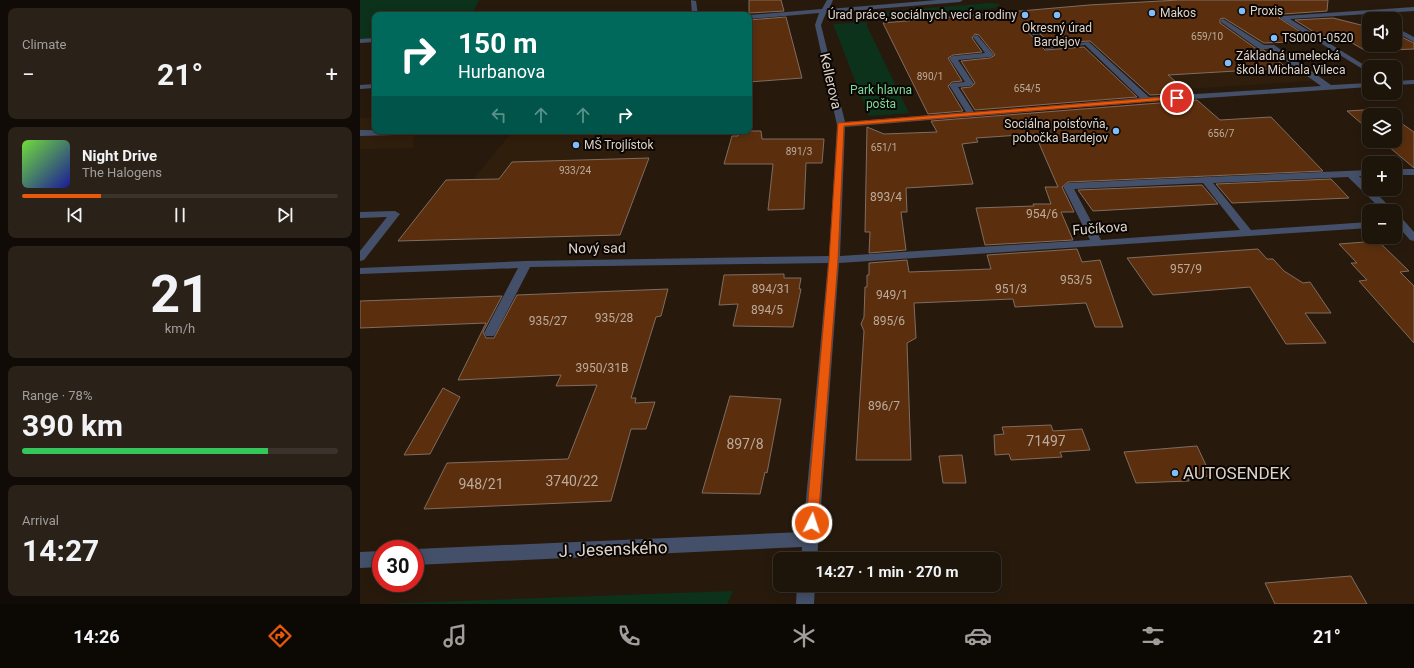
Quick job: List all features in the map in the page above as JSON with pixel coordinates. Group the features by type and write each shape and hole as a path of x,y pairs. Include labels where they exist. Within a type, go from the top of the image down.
{"street":[{"path":"822,12 828,7 830,0"},
{"path":"752,17 960,0"},
{"path":"693,1 695,12"},
{"path":"1362,67 1283,18 1414,9"},
{"name":"Kellerova","path":"810,552 834,260 841,125 818,25 822,12"},
{"path":"1223,21 1262,47 1271,47 1328,87"},
{"path":"1030,28 1049,47 1087,43 1147,100"},
{"path":"1402,33 1414,40"},
{"path":"971,114 953,86 970,84 953,58 990,55 976,37"},
{"path":"360,41 372,40"},
{"path":"1402,83 1414,82"},
{"path":"841,125 1147,100 1362,85"},
{"path":"360,87 372,86"},
{"path":"360,133 372,133"},
{"path":"1402,172 1414,172"},
{"path":"1350,173 1382,204"},
{"path":"1098,243 1068,186 1362,173"},
{"path":"1206,180 1248,233"},
{"path":"360,215 395,214 360,258"},
{"path":"1402,221 1414,222"},
{"name":"Fučíkova","path":"834,260 1362,225"},
{"path":"1402,226 1414,238"},
{"name":"Nový sad","path":"360,272 526,264 834,260"},
{"path":"490,333 526,264"},
{"name":"J. Jesenského","path":"424,557 811,539"},
{"path":"360,560 372,559"},
{"path":"805,604 806,592"}],"shaded area":[{"name":"Základná umelecká škola Michala Vileca","path":"1239,19 1326,80 1185,89 1110,25"},
{"path":"372,117 372,134 414,134 413,148 360,149 360,118"},
{"name":"MŠ Trojlístok","path":"511,134 652,134 649,158 642,178 470,183"}],"green space":[{"path":"360,0 479,0 473,12 372,12 372,40 360,41"},
{"path":"989,3 1000,4 995,8 881,18 874,17 870,13"},
{"name":"Park hlavna pošta","path":"867,22 867,26 909,113 869,116 833,24"},
{"path":"733,591 727,604 382,604"}],"building":[{"path":"749,0 781,0 784,11 752,13 749,12"},
{"path":"1179,0 1328,0 1327,11 1283,14 1279,18 1315,41 1264,43 1224,18 1220,19 1220,23 1258,50 1264,50 1287,68 1168,75 1189,93 1150,95 1090,41 1052,43 1029,26 1026,28 1027,31 1045,50 1084,47 1137,97 975,110 961,88 971,87 975,83 961,61 990,58 995,55 979,35 975,34 972,38 982,52 953,55 948,58 962,81 952,82 948,86 963,111 928,114 883,23 1089,5"},
{"path":"786,17 802,78 752,82 752,20"},
{"path":"1333,18 1362,25 1362,49 1347,40 1328,41 1295,20"},
{"path":"1402,37 1414,43 1414,49 1402,50"},
{"path":"1197,100 1220,120 1271,117 1323,171 1068,182 1062,187 1074,212 1061,212 1073,240 985,245 976,208 1051,204 1045,187 1058,187 1035,134 976,138 978,142 962,144 973,184 906,188 907,212 901,212 906,250 869,253 870,232 865,232 867,127 884,134 937,132 931,121"},
{"path":"1362,110 1362,124 1347,111"},
{"path":"1402,124 1414,132 1414,168 1402,158 1402,156 1400,156 1390,148 1402,148"},
{"path":"752,131 761,131 762,139 824,139 822,163 806,163 804,209 768,210 773,164 724,164 732,136 738,136 738,134 752,134"},
{"path":"649,158 620,235 398,241 446,180 499,179 512,162"},
{"path":"1331,179 1349,198 1232,203 1216,184"},
{"path":"1202,185 1218,204 1093,211 1078,190"},
{"path":"1362,242 1362,244 1381,244 1409,271 1400,272 1414,286 1414,343 1359,281 1367,280 1351,263 1357,263 1339,244"},
{"path":"1077,249 1082,262 1100,260 1123,327 1095,327 1086,303 1015,307 1013,299 914,303 916,338 907,343 911,460 856,460 864,331 861,324 864,317 865,287 867,287 867,275 869,275 869,263 907,260 909,272 991,269 987,255"},
{"path":"1258,249 1267,259 1273,259 1284,271 1303,283 1310,282 1331,313 1305,313 1326,343 1286,344 1250,287 1153,295 1127,258"},
{"path":"784,274 784,278 801,278 799,289 801,289 793,327 733,326 738,304 719,305 724,275"},
{"path":"668,289 661,316 656,317 631,398 636,398 635,403 655,402 646,429 631,429 611,501 424,509 447,463 568,459 597,385 556,386 561,375 458,380 486,323 360,328 360,301 502,296 483,332 486,338 494,338 517,295"},
{"path":"443,388 460,397 430,454 404,455"},
{"path":"730,396 781,399 767,473 765,472 760,494 702,493"},
{"path":"1051,425 1053,431 1082,429 1090,450 1060,452 1062,457 1011,460 1009,454 995,455 994,435 1004,434 1002,427"},
{"path":"1197,446 1211,476 1188,477 1189,481 1136,483 1124,452"},
{"path":"962,455 966,483 943,483 939,456"},
{"path":"1351,576 1367,604 1275,604 1265,583"}],"place":[{"name":"Proxis","path":"1242,11"},
{"name":"Makos","path":"1152,13"},
{"name":"Úrad práce, sociálnych vecí a rodiny","path":"1025,15"},
{"name":"Okresný úrad Bardejov","path":"1057,15"},
{"name":"TS0001-0520","path":"1274,38"},
{"name":"Základná umelecká škola Michala Vileca","path":"1228,63"},
{"name":"Sociálna poisťovňa, pobočka Bardejov","path":"1116,131"},
{"name":"MŠ Trojlístok","path":"576,145"},
{"name":"AUTOSENDEK","path":"1175,473"}],"route":[{"path":"812,523 830,292 834,260 841,125 1177,98"}]}
